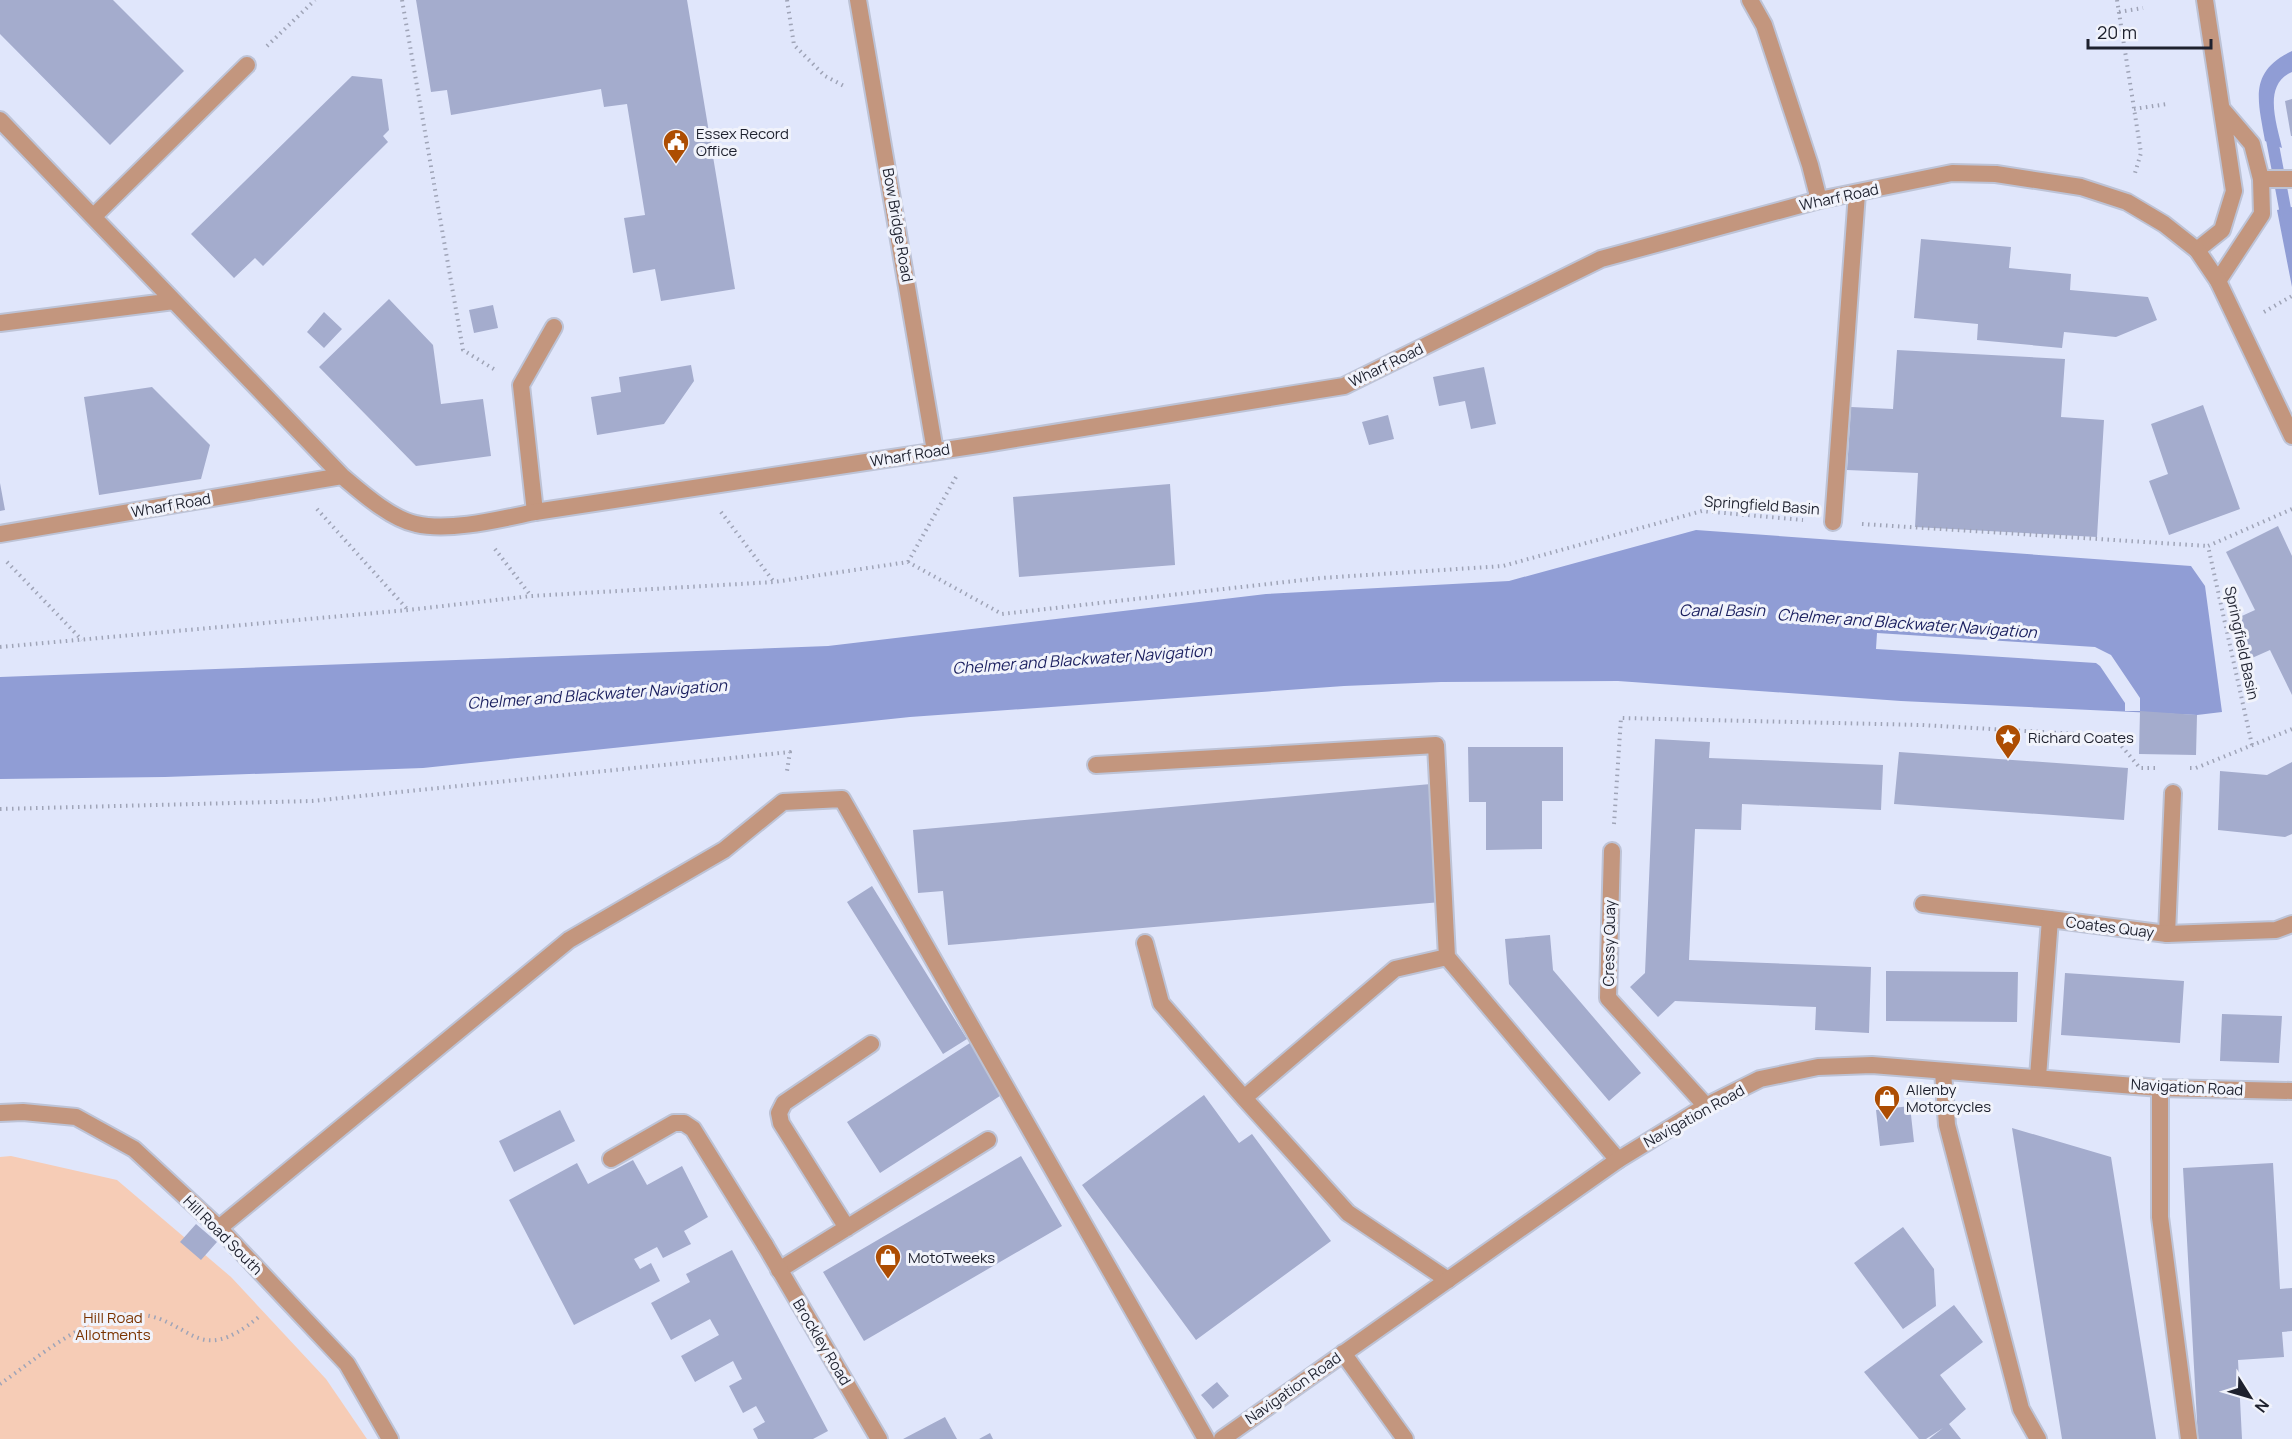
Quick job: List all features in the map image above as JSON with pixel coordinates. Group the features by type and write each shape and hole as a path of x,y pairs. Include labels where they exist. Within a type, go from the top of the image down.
{"street":[{"name":"Bow Bridge Road","path":"858,0 936,451"},
{"path":"1750,0 1764,25 1810,165 1819,200"},
{"path":"2197,250 2222,230 2234,191 2205,0"},
{"path":"93,217 247,65"},
{"path":"2218,280 2262,214 2267,179 2252,144 2222,109"},
{"name":"Wharf Road","path":"0,120 342,476 364,495 415,524 474,523 1344,386 1600,259 1819,200 1952,173 1996,174 2081,187 2127,202 2164,224 2197,250 2218,280 2292,436"},
{"path":"2267,179 2292,179"},
{"path":"1833,522 1857,193"},
{"path":"0,323 174,301"},
{"path":"535,512 522,385 554,327"},
{"name":"Wharf Road","path":"0,534 342,476"},
{"path":"1096,765 1436,745 1447,957 1618,1160"},
{"path":"2167,933 2173,793"},
{"path":"219,1228 569,940 724,850 783,802 842,799 1206,1439"},
{"name":"Cressy Quay","path":"1612,851 1608,998 1706,1106"},
{"path":"1923,904 2050,919"},
{"name":"Coates Quay","path":"2038,1077 2050,919 2167,933 2276,930 2292,924"},
{"path":"1145,942 1161,1003 1244,1098 1348,1212 1448,1280"},
{"path":"1244,1098 1395,969 1447,957"},
{"path":"847,1228 781,1123 778,1113 783,1103 871,1044"},
{"name":"Navigation Road","path":"1222,1439 1618,1160 1706,1106 1760,1079 1818,1067 1872,1065 2160,1088 2292,1091"},
{"path":"1943,1072 1947,1125 2021,1409 2038,1439"},
{"path":"2160,1088 2160,1217 2189,1439"},
{"name":"Hill Road South","path":"0,1113 23,1112 76,1117 134,1149 219,1228 347,1364 390,1439"},
{"name":"Brockley Road","path":"611,1159 674,1123 684,1123 693,1129 765,1245 879,1439"},
{"path":"779,1270 988,1140"},
{"path":"1343,1353 1405,1439"}],"path":[{"path":"247,65 315,0"},
{"path":"402,0 463,350 522,385"},
{"path":"787,0 794,45 825,76 851,90 873,86"},
{"path":"2117,0 2141,153 2127,202"},
{"path":"2119,12 2143,8"},
{"path":"2134,109 2167,104"},
{"path":"0,647 408,610 531,596 774,582 908,562 974,445"},
{"path":"294,484 408,610"},
{"path":"702,488 774,582"},
{"name":"Springfield Basin","path":"908,562 1002,615 1321,578 1503,566 1702,511 1833,522 2208,546 2292,509"},
{"path":"474,523 531,596"},
{"name":"Springfield Basin","path":"2208,546 2252,746"},
{"path":"0,555 82,640"},
{"path":"1612,851 1622,718 1922,725 2113,736 2140,768 2162,768"},
{"path":"2185,768 2196,768 2292,729"},
{"path":"0,809 312,801 790,752 783,802"},
{"path":"0,1384 99,1320 131,1314 157,1319 186,1333 213,1342 238,1334 281,1294"}],"green space":[{"name":"Hill Road Allotments","path":"11,1156 117,1180 231,1277 326,1379 367,1439 0,1439 0,1157"}],"water":[{"path":"2292,51 2292,72 2283,78 2274,95 2275,117 2282,148 2265,141 2260,113 2259,88 2268,68"},
{"path":"2292,207 2292,287 2277,210"},
{"name":"Canal Basin","path":"1696,530 2191,566 2205,586 2222,712 2197,715 1901,701 1618,681 1441,682 1344,686 910,717 423,768 165,777 0,779 0,677 828,646 1266,594 1509,581"}],"pier":[{"path":"1877,633 2095,647 2111,655 2140,698 2140,711 2125,711 2125,703 2096,663 1876,649"}],"building":[{"path":"0,0 113,0 184,71 110,145 0,34"},
{"name":"Essex Record Office","path":"416,0 687,0 735,289 661,301 655,269 633,273 624,218 645,215 627,104 604,107 601,89 451,115 447,90 431,92"},
{"path":"352,76 382,79 389,130 383,136 388,142 263,266 255,258 234,278 191,234"},
{"path":"2292,99 2292,136 2291,136 2285,101"},
{"path":"1921,239 2011,247 2009,268 2071,274 2070,290 2148,297 2157,320 2116,337 2064,332 2062,348 1977,340 1978,324 1914,318"},
{"path":"389,299 433,345 441,404 483,399 491,456 416,466 319,367"},
{"path":"493,305 498,328 474,333 469,310"},
{"path":"324,312 342,329 324,348 307,332"},
{"path":"1897,350 2065,359 2061,417 2104,420 2097,537 1915,527 1918,473 1847,470 1851,407 1893,409"},
{"path":"691,365 694,381 664,424 597,435 591,397 621,392 619,377"},
{"path":"1484,367 1496,424 1471,429 1465,401 1439,406 1433,377"},
{"path":"152,387 210,445 201,479 99,495 84,397"},
{"path":"2203,405 2240,509 2169,535 2149,481 2168,474 2151,424"},
{"path":"1388,415 1394,439 1369,445 1362,422"},
{"path":"0,483 5,510 0,511"},
{"path":"1170,484 1175,565 1019,577 1013,497"},
{"path":"2278,526 2292,556 2292,695 2270,650 2252,658 2233,620 2255,610 2226,552"},
{"path":"2140,711 2197,715 2196,755 2139,754"},
{"path":"1655,739 1710,742 1709,758 1883,765 1881,810 1742,804 1741,830 1695,829 1689,960 1871,967 1869,1033 1815,1030 1816,1007 1675,1001 1658,1017 1630,987 1645,973"},
{"path":"1468,747 1563,747 1563,801 1542,801 1542,849 1486,850 1486,802 1469,802"},
{"path":"1899,752 2128,768 2124,820 1894,804"},
{"path":"2292,762 2292,834 2285,837 2218,830 2220,771 2267,775"},
{"path":"1431,784 1441,902 948,945 943,891 918,893 913,830"},
{"path":"872,886 967,1039 943,1054 847,902"},
{"path":"1550,935 1553,970 1641,1073 1609,1101 1509,984 1505,939"},
{"path":"1886,971 2018,972 2017,1022 1886,1021"},
{"path":"2065,973 2184,981 2180,1043 2061,1035"},
{"path":"2222,1014 2282,1016 2279,1063 2220,1061"},
{"path":"970,1043 1003,1094 880,1173 847,1122"},
{"path":"1204,1095 1239,1143 1252,1134 1331,1241 1196,1340 1082,1185"},
{"path":"1910,1106 1914,1142 1880,1146 1876,1110"},
{"path":"560,1110 575,1141 514,1172 499,1141"},
{"path":"2012,1128 2111,1157 2156,1439 2062,1439"},
{"path":"1021,1156 1062,1226 864,1341 823,1272"},
{"path":"633,1160 647,1185 682,1166 708,1217 684,1231 691,1244 663,1258 657,1247 634,1259 640,1269 651,1263 660,1281 574,1325 509,1200 577,1163 588,1184"},
{"path":"2273,1163 2280,1289 2292,1288 2292,1331 2282,1332 2284,1357 2238,1360 2242,1439 2198,1439 2183,1168"},
{"path":"196,1224 217,1242 201,1260 180,1242"},
{"path":"1903,1227 1934,1269 1936,1306 1903,1329 1854,1263"},
{"path":"732,1250 828,1431 813,1439 758,1439 753,1429 765,1422 756,1406 743,1413 729,1386 742,1379 733,1361 695,1382 681,1356 719,1335 710,1319 671,1340 651,1303 690,1282 686,1274"},
{"path":"1954,1305 1983,1342 1940,1375 1966,1409 1949,1424 1961,1439 1929,1439 1943,1428 1926,1439 1919,1439 1864,1372"},
{"path":"1217,1382 1229,1396 1213,1409 1201,1395"},
{"path":"945,1417 957,1439 903,1439"},
{"path":"990,1433 993,1439 979,1439"}],"waterway":[{"path":"2270,129 2292,246"}],"place":[{"name":"Essex Record Office","path":"676,165"},
{"name":"Richard Coates","path":"2008,760"},
{"name":"Allenby Motorcycles","path":"1887,1121"},
{"name":"MotoTweeks","path":"888,1280"}],"water label":[{"name":"Chelmer and Blackwater Navigation","path":"1907,623"},
{"name":"Chelmer and Blackwater Navigation","path":"1082,659"},
{"name":"Chelmer and Blackwater Navigation","path":"597,694"}]}
